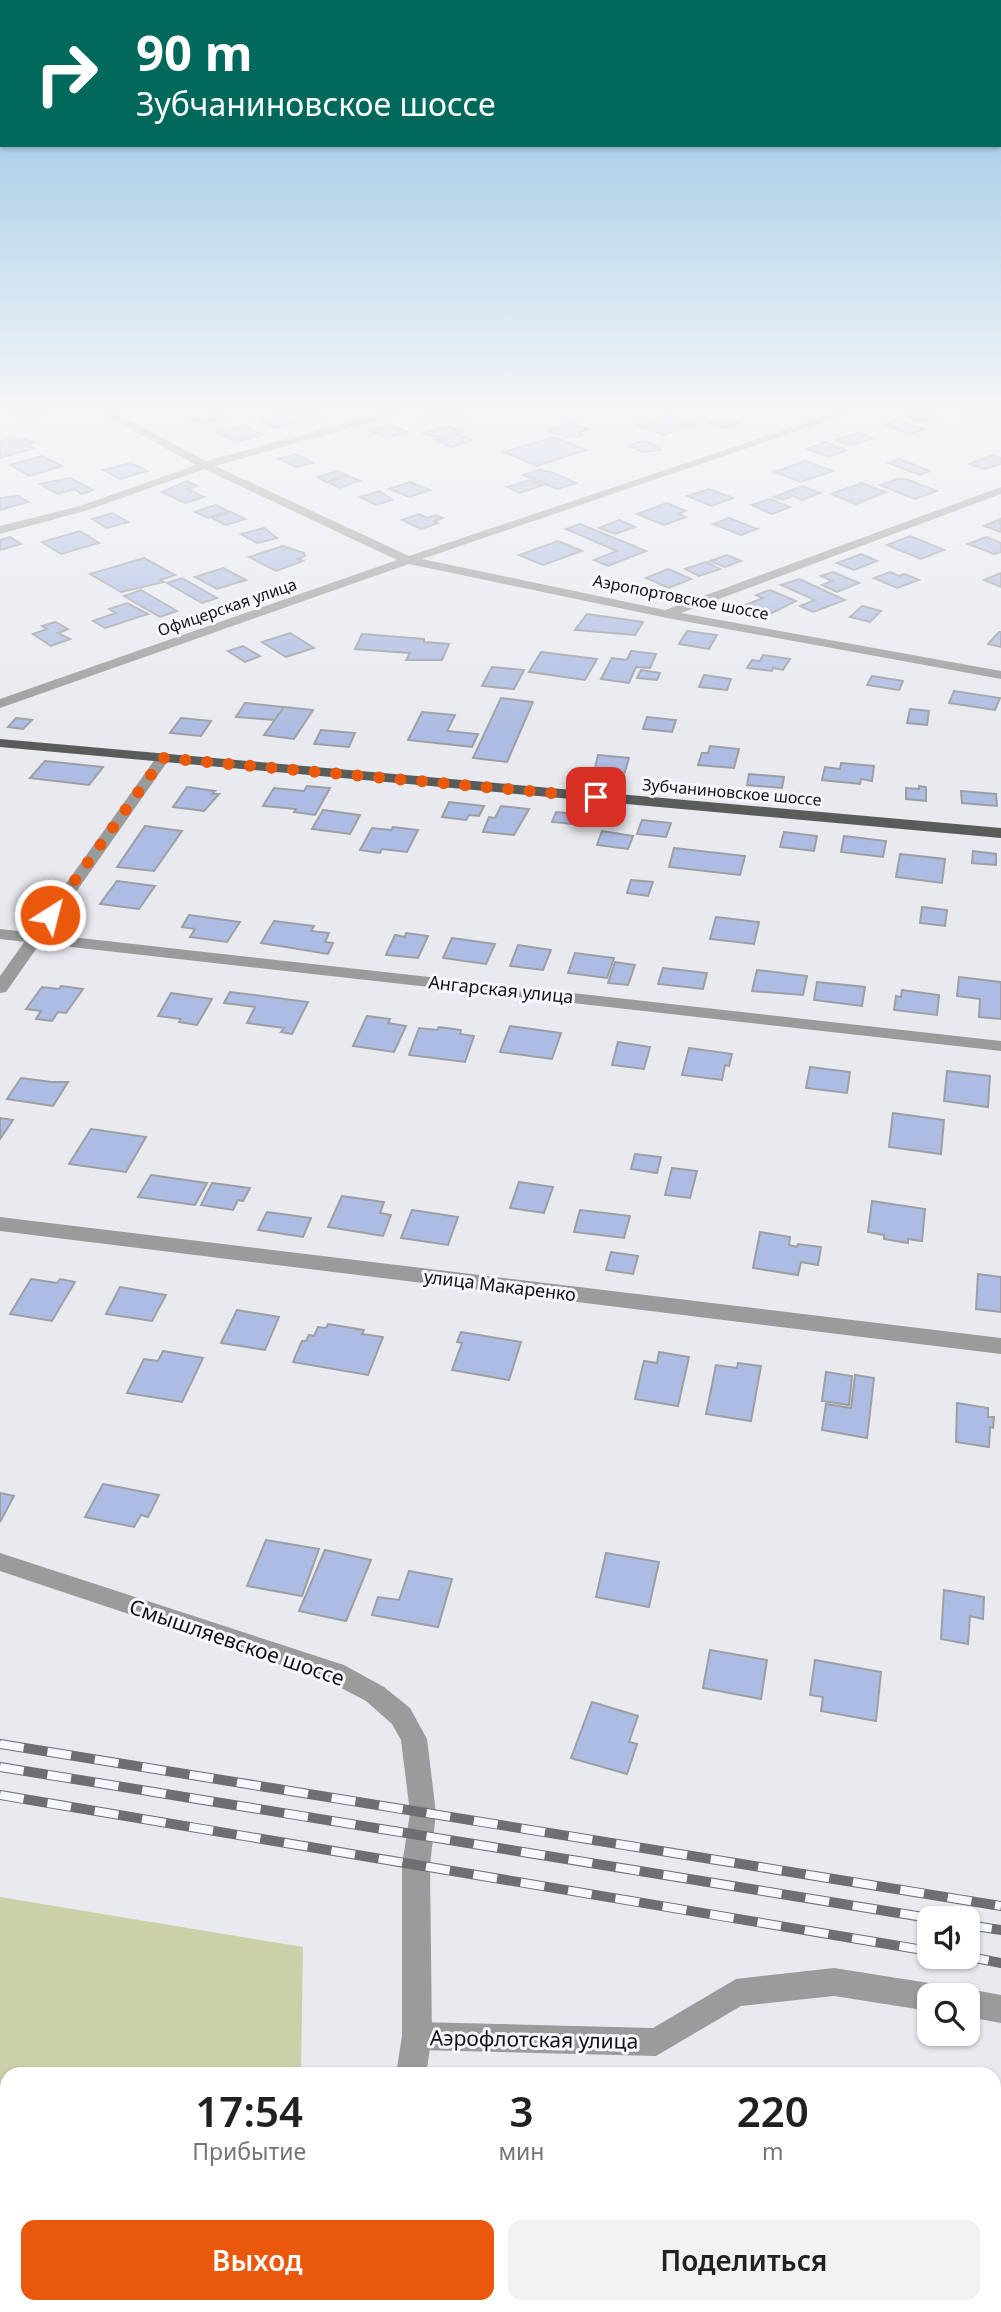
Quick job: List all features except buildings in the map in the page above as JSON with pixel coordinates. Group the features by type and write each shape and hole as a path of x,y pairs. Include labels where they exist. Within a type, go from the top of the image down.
{"main road":[{"name":"Зубчаниновское шоссе","path":"0,743 1001,834"}],"street":[{"path":"0,530 58,515"},
{"name":"Аэропортовское шоссе","path":"312,515 408,560 667,614 1001,675"},
{"name":"Офицерская улица","path":"0,704 538,515"},
{"path":"667,614 934,515"},
{"path":"0,988 163,758"},
{"name":"Ангарская улица","path":"0,934 1001,1046"},
{"name":"улица Макаренко","path":"0,1224 1001,1346"},
{"name":"Смышляевское шоссе","path":"0,1562 335,1672 375,1694 401,1716 414,1739 423,1812 416,1865 417,2036 412,2067"},
{"name":"Аэрофлотская улица","path":"417,2036 656,2042 736,1993 834,1982 917,1995"},
{"path":"980,2005 1001,2009"}],"green space":[{"path":"0,1897 303,1947 301,2067 0,2067"}],"railway":[{"path":"7,1745 0,1744 1001,1906"},
{"path":"0,1767 917,1916"},
{"path":"0,1795 917,1949"},
{"path":"980,1927 1001,1930"},
{"path":"980,1959 1001,1963"}],"route":[{"path":"50,915 163,758 596,797"}]}
